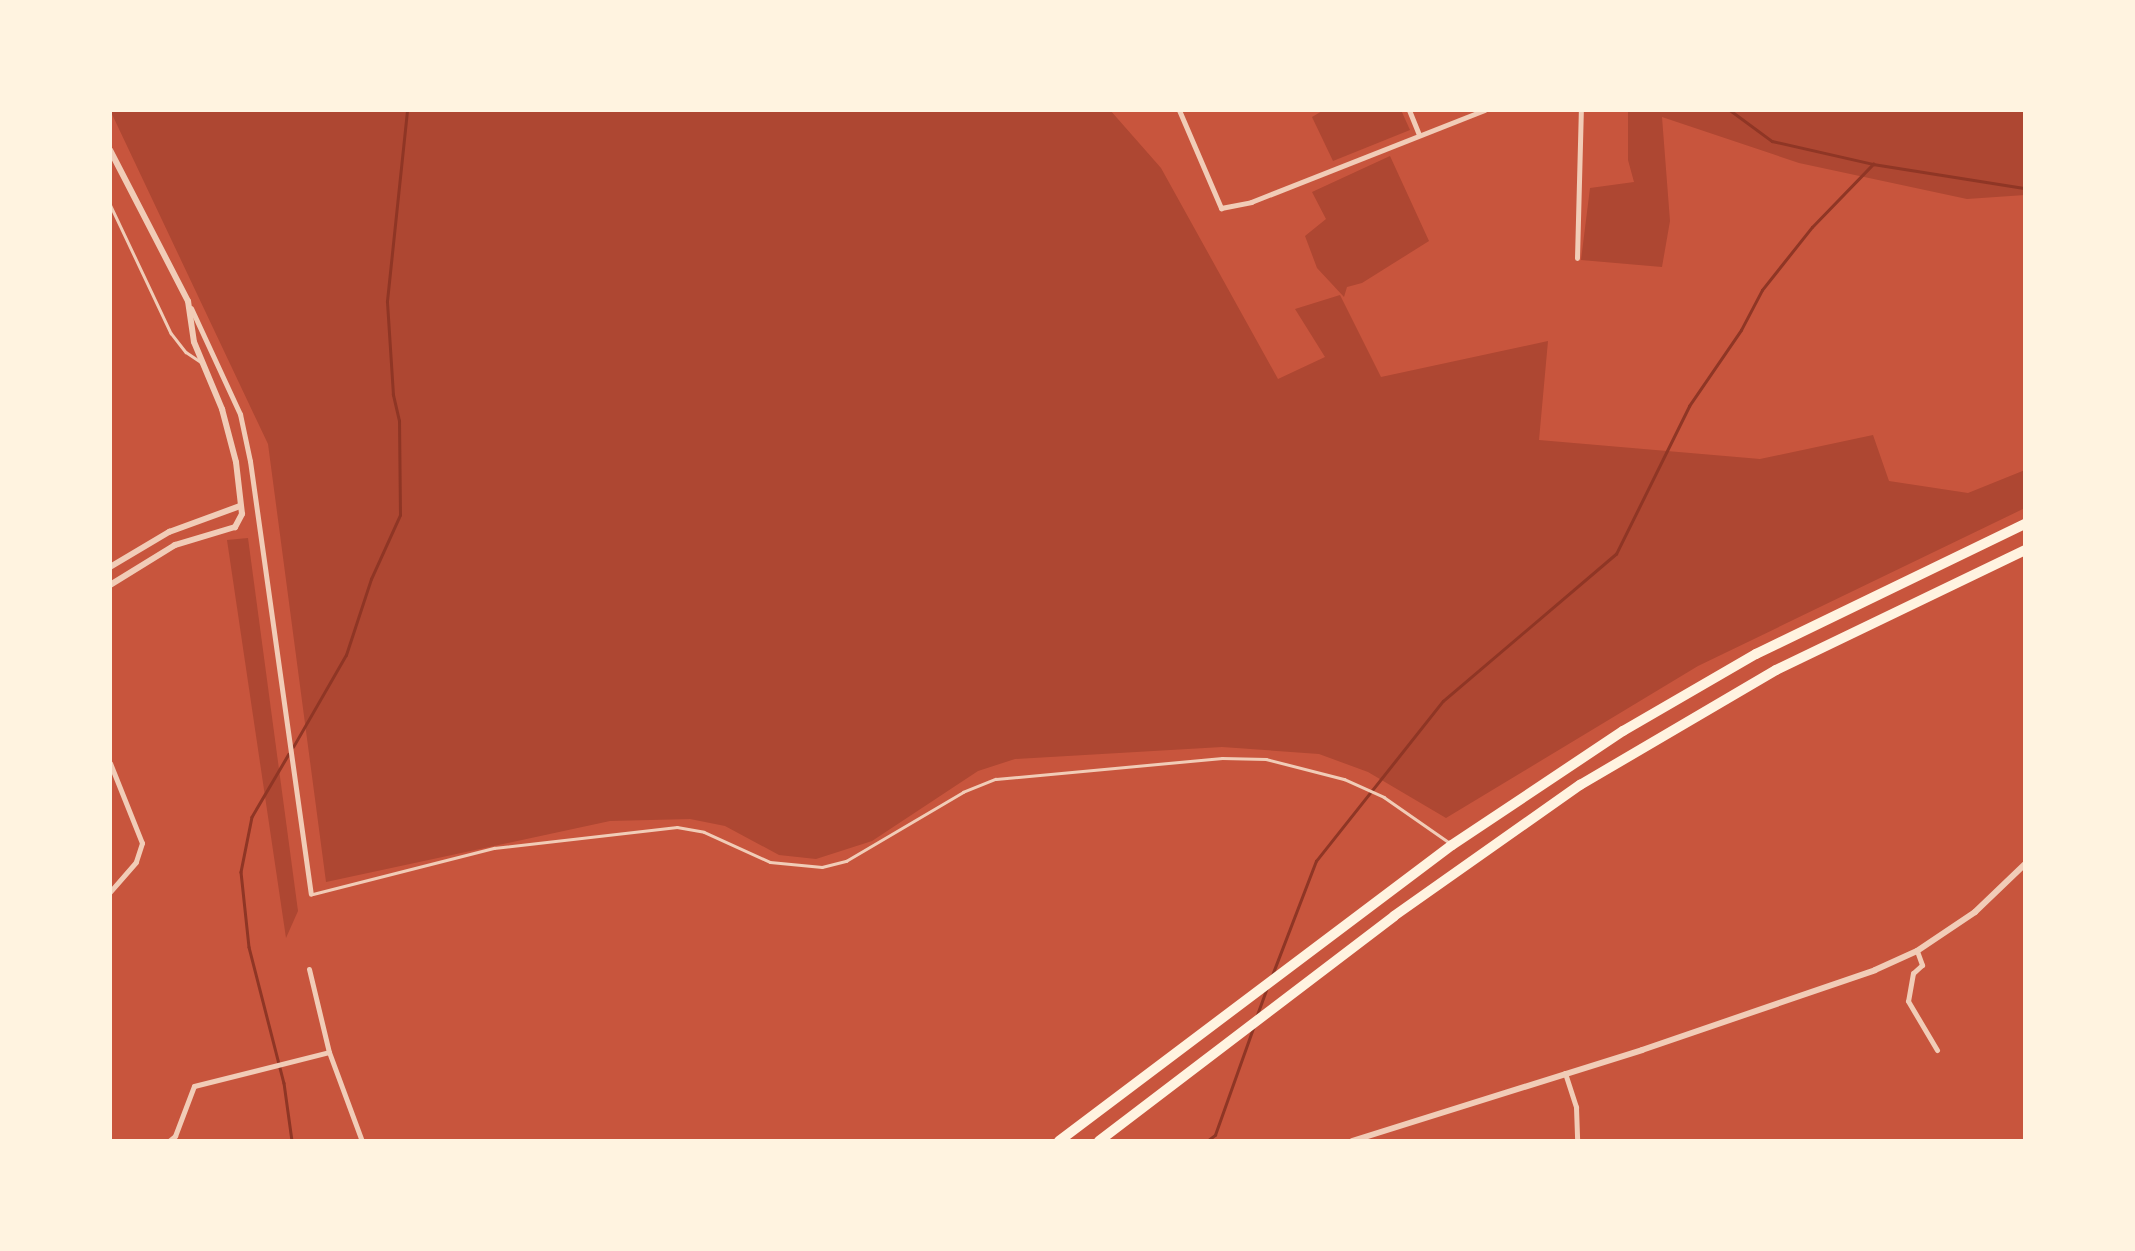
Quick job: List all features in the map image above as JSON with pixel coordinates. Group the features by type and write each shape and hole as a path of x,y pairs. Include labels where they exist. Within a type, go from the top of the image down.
{"highway":[{"path":"1059,1141 1452,845 1623,731 1756,654 2025,524"},
{"path":"1099,1141 1409,904 1580,785 1776,670 2025,550"}],"street":[{"path":"1179,110 1221,208 1250,202 1484,110"},
{"path":"1409,110 1419,135"},
{"path":"1577,258 1581,110"},
{"path":"110,150 234,399 250,460 311,894"},
{"path":"110,584 175,545 236,527 240,506 227,426 190,330 188,300"},
{"path":"110,567 169,532 240,506"},
{"path":"110,763 142,842 136,862 110,892"},
{"path":"1352,1141 1857,976 1917,951 1975,912 2025,864"},
{"path":"1917,951 1922,965 1913,973 1908,1001 1937,1050"},
{"path":"309,969 329,1052 362,1141"},
{"path":"168,1141 175,1136 194,1086 329,1052"},
{"path":"1565,1073 1576,1107 1577,1141"}],"lane":[{"path":"110,204 171,333 186,352 203,363"},
{"path":"311,894 494,848 677,827 704,832 770,862 822,867 846,861 963,792 996,779 1222,758 1266,758 1344,778 1384,796 1433,826 1452,845"}],"shaded area":[{"path":"110,110 1110,110 1161,168 1278,379 1325,357 1295,309 1340,295 1381,377 1548,341 1539,440 1760,459 1873,435 1889,481 1968,493 2025,470 2025,508 1698,666 1446,818 1368,772 1319,754 1222,747 1015,759 978,771 872,841 816,859 779,855 725,826 690,819 610,821 326,882 268,444"},
{"path":"1324,110 1401,110 1410,130 1333,161 1312,117"},
{"path":"1628,110 2025,110 2025,195 1967,199 1799,163 1662,117 1670,221 1662,267 1581,260 1590,188 1634,182 1628,160"},
{"path":"1390,156 1429,241 1362,283 1347,287 1344,297 1317,268 1305,236 1326,219 1312,192"},
{"path":"248,538 298,911 286,938 227,540"}],"waterway":[{"path":"293,747 346,655 371,579 400,515 399,421 393,395 387,301 407,110"},
{"path":"1730,110 1772,141 1873,164 2025,188"},
{"path":"1271,978 1316,861 1443,701 1616,554 1689,406 1741,330 1762,290 1812,227 1873,164"},
{"path":"289,754 252,817 241,872 249,947 284,1083 292,1141"},
{"path":"1257,1015 1266,990"},
{"path":"1207,1141 1215,1135 1253,1028"}]}
